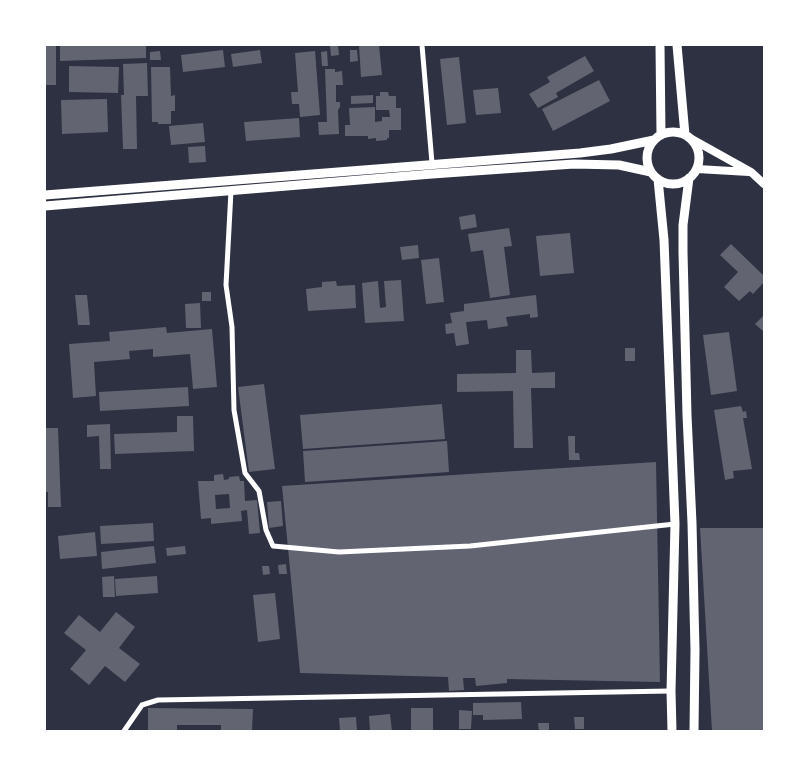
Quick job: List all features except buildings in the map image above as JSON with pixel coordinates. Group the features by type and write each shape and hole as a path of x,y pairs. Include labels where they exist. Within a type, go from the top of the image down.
{"main road":[{"path":"660,45 657,137 649,147 647,164 654,176 664,240 675,524 671,691 672,731"},
{"path":"45,206 574,164 619,165 654,176 670,184 683,182 696,169 699,161 696,145 688,137 677,45"},
{"path":"45,195 432,163 580,153 611,149 669,132 677,132 688,137 751,172 764,184"},
{"path":"696,169 751,172"},
{"path":"689,178 683,219 683,243 695,650 694,731"}],"street":[{"path":"422,45 432,163"},
{"path":"230,191 226,286 232,328 234,410 245,473 259,491 266,530 274,546 339,552 451,547 675,524"},
{"path":"124,731 142,705 158,700 671,691"}]}
